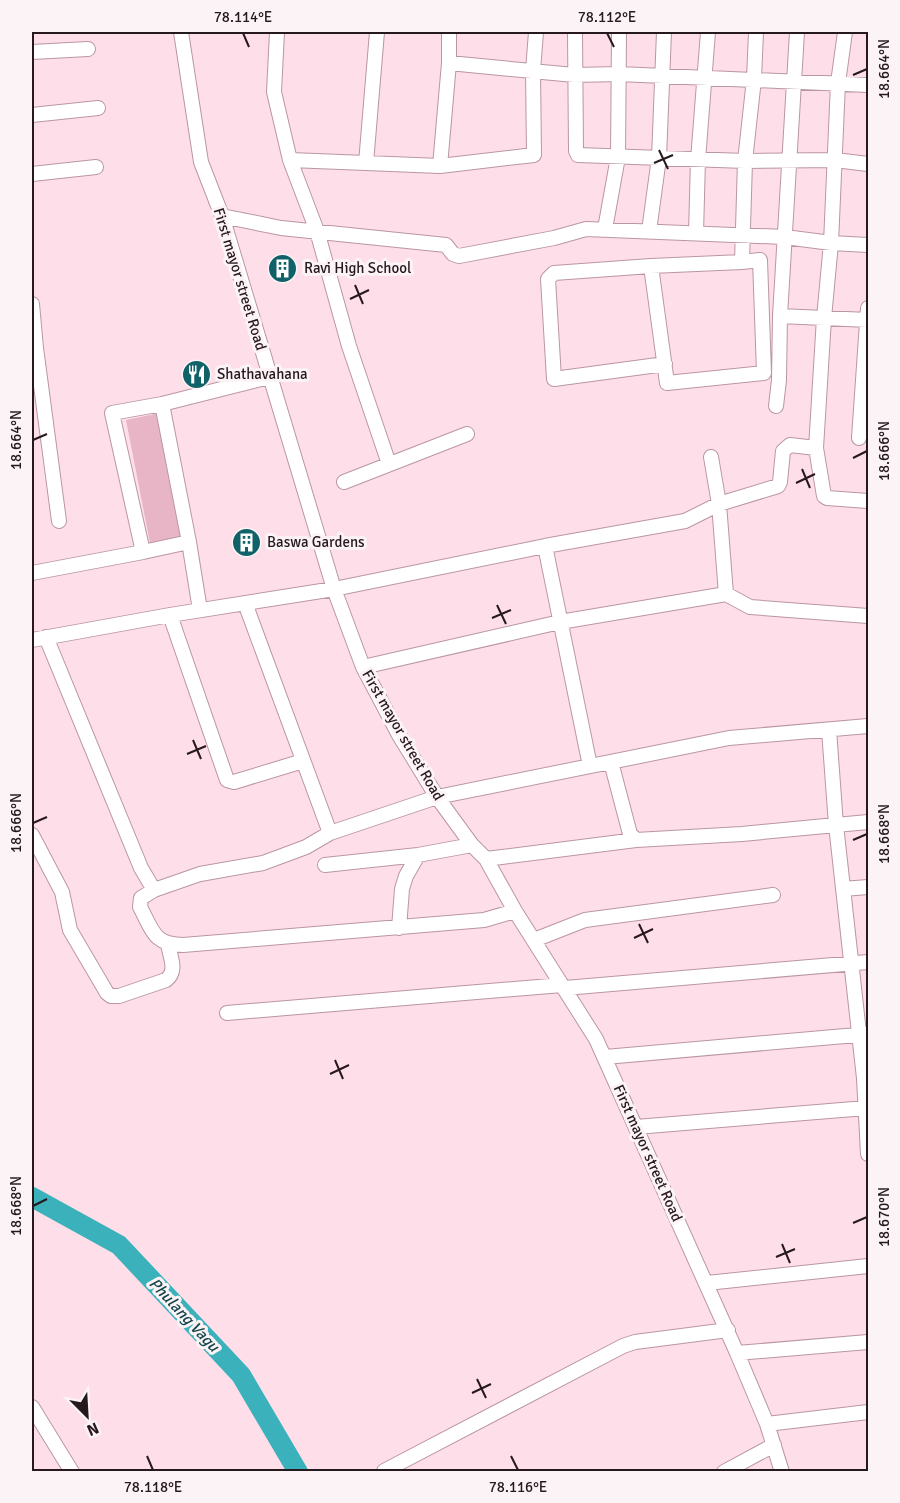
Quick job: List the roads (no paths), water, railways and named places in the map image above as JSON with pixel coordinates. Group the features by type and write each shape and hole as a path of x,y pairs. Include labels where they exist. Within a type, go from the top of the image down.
{"street":[{"name":"First mayor street Road","path":"181,32 201,162 222,216 334,589 363,667 399,735 437,797 472,845 486,859 515,911 597,1039 728,1330 767,1424 782,1472"},
{"path":"277,32 274,92 290,160 317,231 349,346 389,464"},
{"path":"366,164 377,32"},
{"path":"440,166 449,63 449,32"},
{"path":"290,160 440,166 534,155 533,71 536,32"},
{"path":"575,32 576,154 745,162 836,160 868,164"},
{"path":"605,229 618,157 619,32"},
{"path":"650,231 658,158 664,32"},
{"path":"696,233 698,160 708,32"},
{"path":"742,262 745,162 754,79 756,32"},
{"path":"776,406 797,32"},
{"path":"844,32 838,83 831,243 816,448 824,496 868,501"},
{"path":"32,52 88,49"},
{"path":"449,63 574,75 619,74 868,85"},
{"path":"32,115 98,108"},
{"path":"32,174 96,167"},
{"path":"222,216 253,224 446,245 453,254 459,256 554,238 586,229 785,237 868,245"},
{"path":"651,266 665,364 667,383 764,373 760,260 651,266 554,273 548,279 554,379 665,364"},
{"path":"32,303 34,349 59,521"},
{"path":"780,316 824,318 868,316 859,438"},
{"path":"143,552 112,413 162,404 270,377"},
{"path":"162,404 200,610"},
{"path":"344,482 467,434"},
{"path":"154,890 141,868 38,639 334,589 546,546 685,521 719,504 778,486 783,451 790,445 816,448"},
{"path":"711,457 719,504 726,594"},
{"path":"32,573 189,542"},
{"path":"546,546 590,766"},
{"path":"363,667 560,622 726,594 750,607 868,616"},
{"path":"245,603 330,834"},
{"path":"170,615 227,780 234,782 303,761"},
{"path":"515,911 484,920 183,945 160,941 140,907 141,898 154,890 200,874 263,863 306,847 330,834 437,797 729,738 868,726"},
{"path":"829,730 843,889 852,964 864,1034 868,1154"},
{"path":"611,762 630,834 636,840"},
{"path":"486,859 636,840 742,834 868,822"},
{"path":"32,835 62,892 70,930 101,985 111,996 119,996 166,980 171,976 173,971 168,944"},
{"path":"325,865 418,855 472,845"},
{"path":"399,928 402,890 406,876 418,855"},
{"path":"843,889 868,887"},
{"path":"534,940 585,920 773,895"},
{"path":"227,1013 868,962"},
{"path":"604,1057 864,1034"},
{"path":"636,1127 866,1108"},
{"path":"707,1283 868,1266"},
{"path":"384,1471 623,1346 635,1342 728,1330"},
{"path":"737,1353 868,1342"},
{"path":"32,1407 71,1471"},
{"path":"767,1424 868,1412"},
{"path":"724,1472 774,1445"}],"waterway":[{"name":"Phulang Vagu","path":"32,1197 119,1245 241,1375 298,1472"}],"place":[{"name":"Ravi High School","path":"283,268"},
{"name":"Shathavahana","path":"196,374"},
{"name":"Baswa Gardens","path":"246,542"}]}
